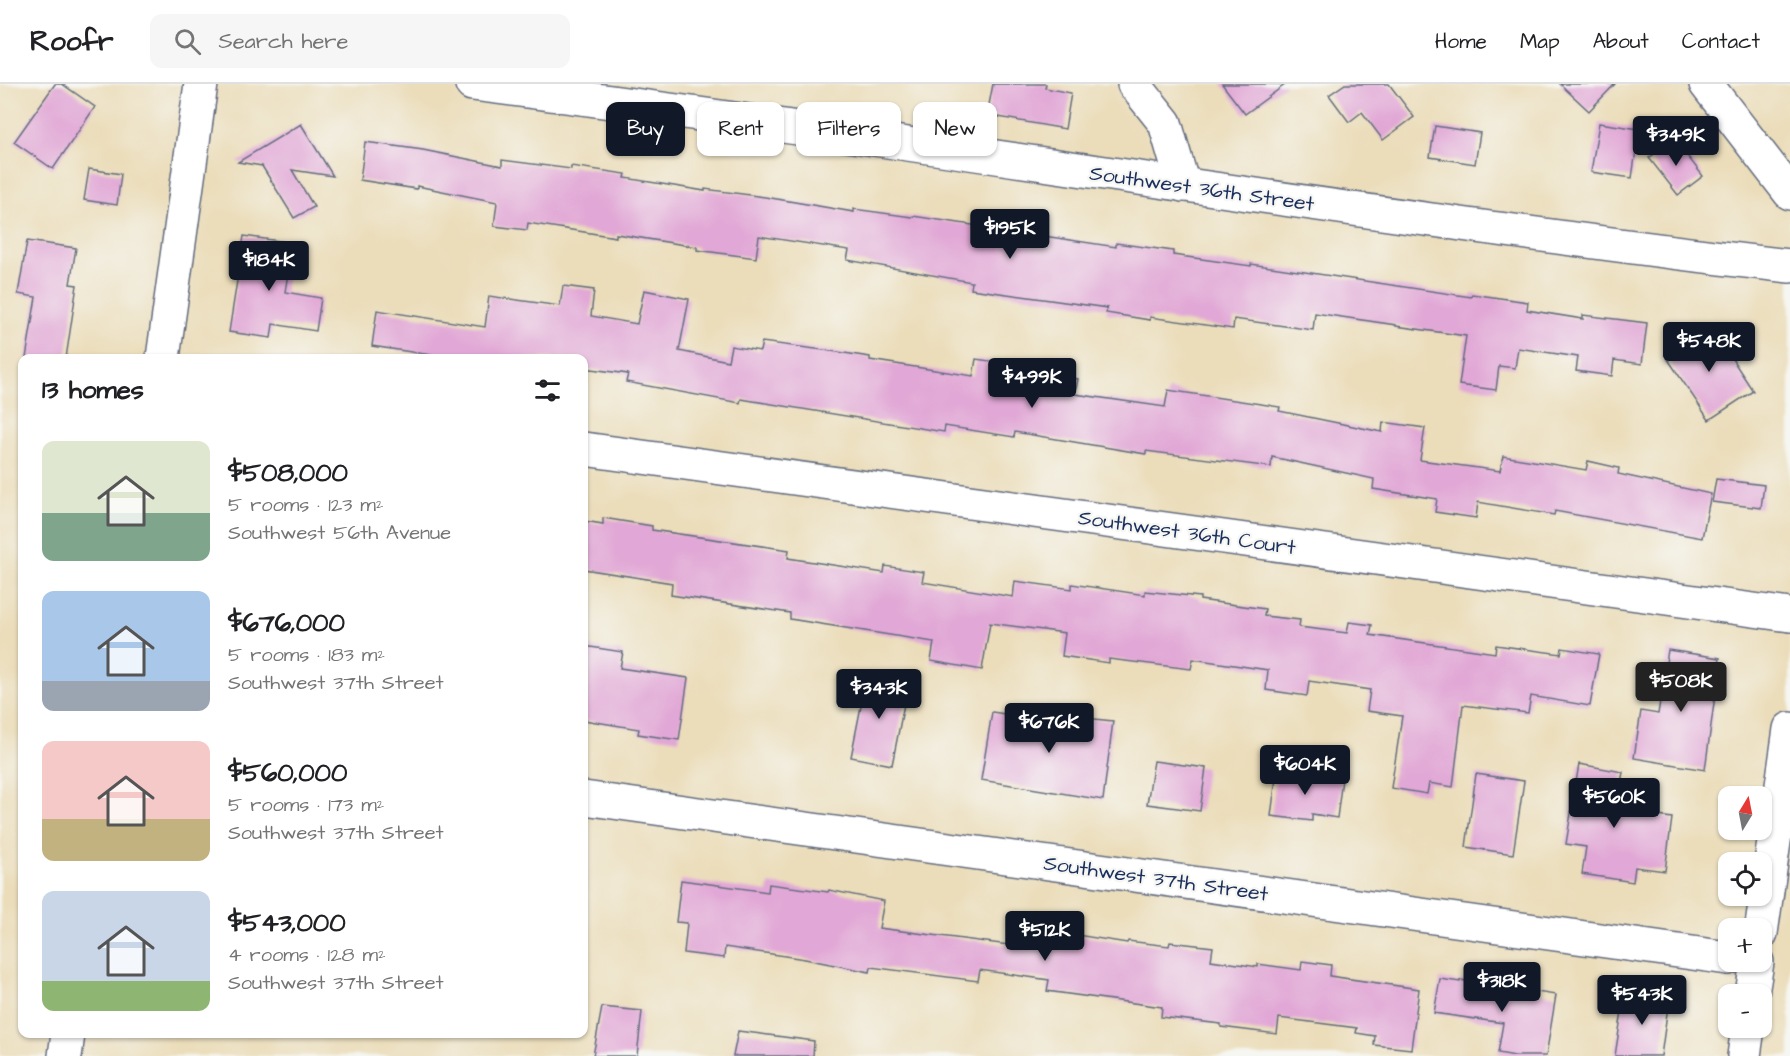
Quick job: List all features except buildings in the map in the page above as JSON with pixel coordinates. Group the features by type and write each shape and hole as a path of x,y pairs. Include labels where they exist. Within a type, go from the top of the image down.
{"street":[{"path":"164,354 201,84"},
{"name":"Southwest 36th Street","path":"472,84 570,90 1183,185 1686,255 1790,266"},
{"path":"1134,84 1165,123 1183,185"},
{"path":"1706,84 1790,194"},
{"name":"Southwest 36th Court","path":"588,450 1790,615"},
{"path":"1762,918 1782,848 1790,729"},
{"name":"Southwest 37th Street","path":"588,799 1718,951"},
{"path":"65,1056 67,1038"},
{"path":"1744,1056 1747,1038"}]}
